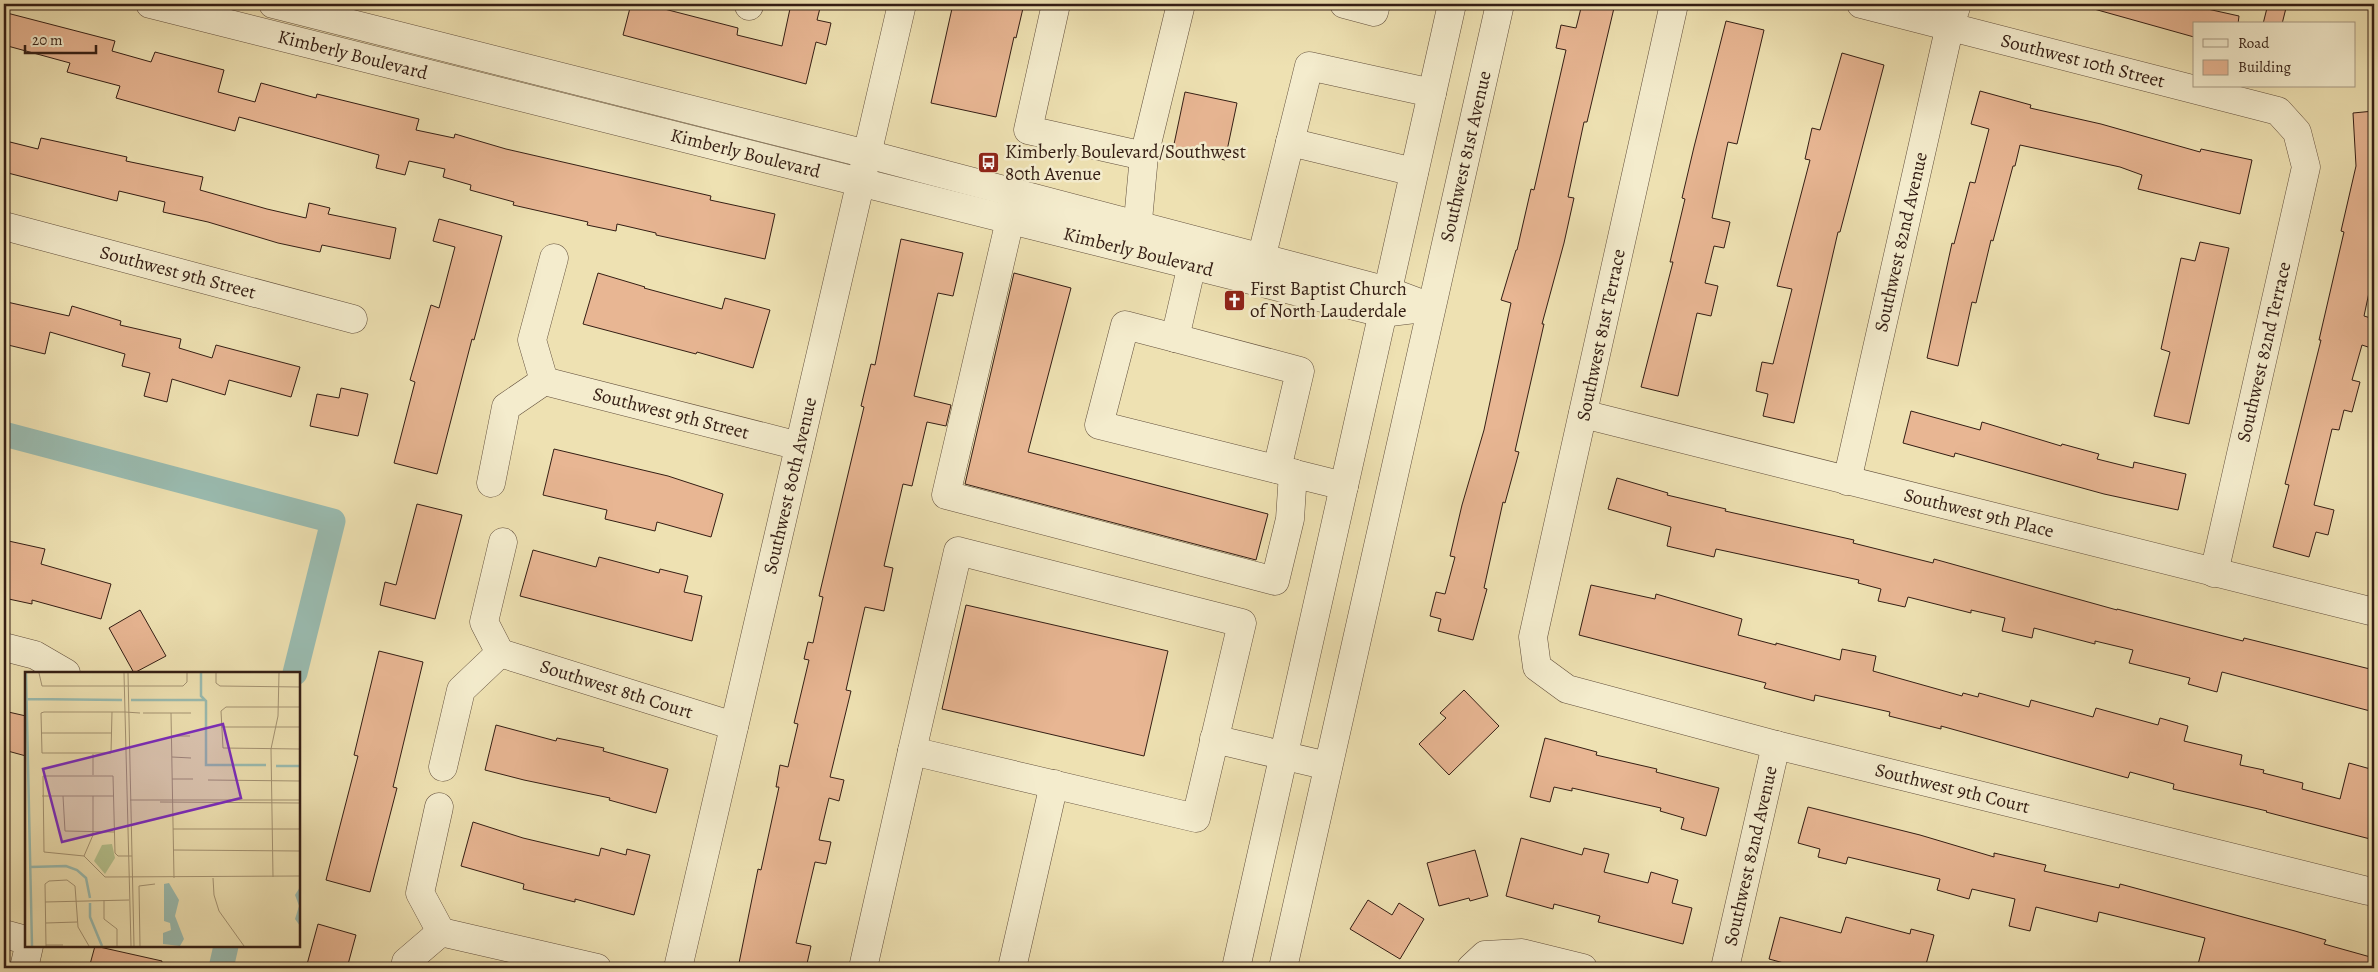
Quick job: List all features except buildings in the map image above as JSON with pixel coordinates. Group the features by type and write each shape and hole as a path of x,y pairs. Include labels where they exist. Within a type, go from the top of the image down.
{"street":[{"name":"Kimberly Boulevard","path":"150,4 207,11 1010,220 1136,238"},
{"name":"Kimberly Boulevard","path":"273,4 868,154 1136,238 1258,270 1385,302 1431,307"},
{"name":"Southwest 80th Avenue","path":"678,968 902,4"},
{"path":"1056,4 1028,130 1144,156"},
{"path":"1136,238 1144,156 1181,4"},
{"path":"1344,4 1374,12 1376,4"},
{"path":"1236,968 1452,4"},
{"name":"Southwest 81st Avenue","path":"1283,968 1500,4"},
{"name":"Southwest 81st Terrace","path":"1537,667 1533,637 1674,4"},
{"name":"Southwest 10th Street","path":"1861,4 1954,15 2193,86"},
{"name":"Southwest 82nd Avenue","path":"1846,481 1954,15"},
{"path":"1258,270 1309,66 1432,94"},
{"name":"Southwest 10th Street","path":"2200,88 2278,111 2297,132"},
{"name":"Southwest 82nd Terrace","path":"2214,573 2306,167 2297,132"},
{"path":"1290,142 1414,172"},
{"path":"1010,220 946,494 1275,581 1290,519 1285,471 1300,371 1125,325 1099,425 1285,471 1344,486"},
{"name":"Southwest 9th Street","path":"4,226 353,319"},
{"path":"1175,338 1195,253"},
{"path":"490,483 506,407 544,380 532,340 554,258"},
{"name":"Southwest 9th Street","path":"544,380 798,446"},
{"name":"Southwest 9th Place","path":"1584,414 2374,612"},
{"path":"443,767 461,690 500,653 484,622 503,542"},
{"path":"863,968 912,751 958,551 1242,623 1196,818 912,751"},
{"path":"4,647 34,655 64,672"},
{"name":"Southwest 8th Court","path":"500,653 734,726"},
{"name":"Southwest 9th Court","path":"1537,667 1567,689 1776,745 2368,891 2374,890"},
{"path":"1214,739 1328,766"},
{"name":"Southwest 82nd Avenue","path":"1725,968 1776,745"},
{"path":"1012,968 1054,784"},
{"path":"439,807 420,893 441,932 597,968"},
{"path":"405,968 406,962 441,932"},
{"path":"4,934 25,940"},
{"path":"24,968 30,947"},
{"path":"1478,962 1522,953 1583,968"}],"waterway":[{"path":"4,434 333,521 295,672"},
{"path":"221,968 226,947"}],"place":[{"name":"Kimberly Boulevard/Southwest 80th Avenue","path":"989,163"},
{"name":"First Baptist Church of North Lauderdale","path":"1234,300"}]}
